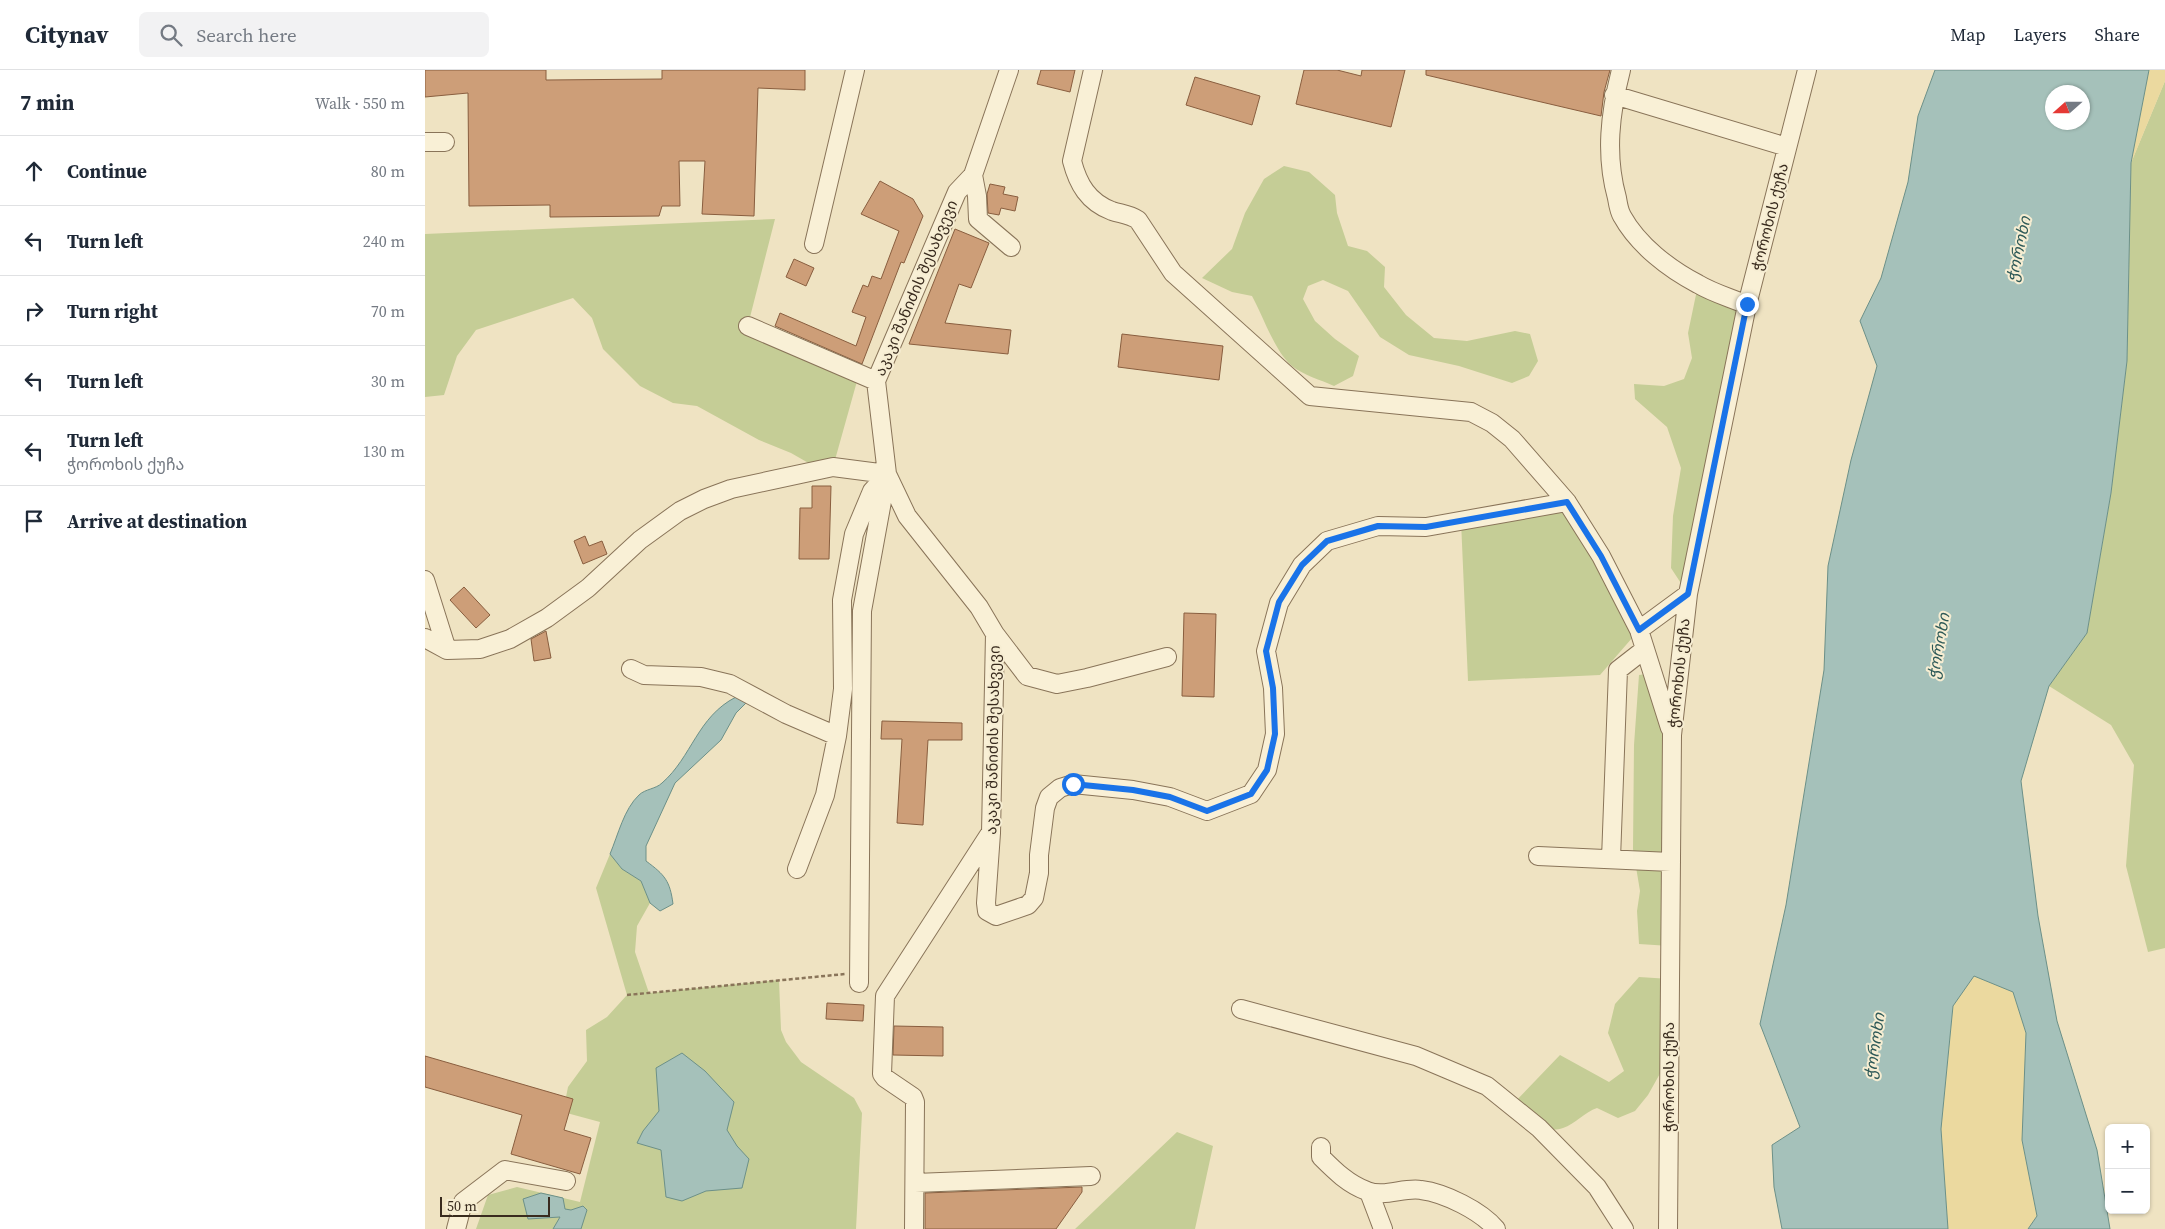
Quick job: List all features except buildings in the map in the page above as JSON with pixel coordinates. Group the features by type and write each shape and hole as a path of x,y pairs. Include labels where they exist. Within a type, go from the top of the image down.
{"street":[{"path":"814,244 855,70"},
{"name":"აკაკი შანიძის შესახვევი","path":"1009,70 973,174 957,192 876,381 887,474 907,516 979,607 995,634 991,833 987,911 996,916 1028,904 1033,898 1039,874 1039,855 1045,808 1049,797 1060,788 1073,784 1133,790 1170,797 1207,811 1251,794 1267,770 1275,734 1273,688 1266,651 1279,602 1302,565 1327,541 1378,526 1426,527 1567,502"},
{"path":"1093,70 1072,161 1084,192 1098,204 1113,212 1129,215 1138,220 1173,273 1310,396 1471,412 1492,423 1512,439 1567,502 1601,556 1639,630 1672,735"},
{"path":"1621,70 1614,95 1608,142 1613,183 1621,215 1637,239 1679,273 1698,285 1747,304"},
{"name":"ჭოროხის ქუჩა","path":"1668,1229 1672,735 1688,594 1747,304 1807,70"},
{"path":"1614,95 1787,148"},
{"path":"425,142 445,142"},
{"path":"973,174 977,196 978,220 1011,247"},
{"path":"748,326 876,381"},
{"path":"425,638 447,650 480,648 510,639 547,618 588,588 641,540 680,511 731,489 833,467 887,474"},
{"path":"797,868 825,795 837,736 843,690 842,600 854,534 872,491 887,474"},
{"path":"859,977 862,611 887,474"},
{"path":"425,580 447,650"},
{"path":"1639,630 1688,594"},
{"path":"995,634 1027,676 1057,684 1167,657"},
{"path":"1611,859 1618,670 1645,649"},
{"path":"631,670 644,675 701,677 730,684 786,714 837,736"},
{"path":"914,1229 915,1102 913,1097 881,1074 885,996 991,833"},
{"path":"1537,856 1671,862"},
{"path":"1241,1009 1416,1056 1487,1086 1539,1128 1597,1187 1624,1229"},
{"path":"1321,1146 1321,1157 1343,1179 1369,1192 1421,1190 1460,1203 1487,1218 1496,1229"},
{"path":"457,1229 463,1202 505,1170 566,1181"},
{"path":"915,1183 1091,1176"},
{"path":"1369,1192 1383,1229"}],"path":[{"path":"627,995 859,977"}],"green space":[{"path":"2165,81 2165,948 2148,952 2126,866 2134,765 2111,725 2049,686 2087,633 2111,493 2127,361 2131,163"},
{"path":"1284,166 1309,172 1335,195 1337,213 1348,246 1367,251 1385,267 1384,287 1406,315 1434,338 1467,341 1515,331 1530,334 1538,361 1529,376 1512,383 1459,366 1409,355 1380,337 1348,291 1323,280 1308,286 1303,299 1315,321 1335,339 1359,356 1353,376 1334,386 1307,375 1292,366 1280,352 1252,296 1232,292 1202,278 1232,249 1245,213 1264,179"},
{"path":"775,219 748,325 859,374 833,467 819,469 791,453 759,440 697,406 673,403 640,386 603,349 592,318 573,298 476,330 457,356 444,395 425,397 425,234"},
{"path":"1698,285 1747,305 1688,594 1671,568 1673,516 1681,468 1667,427 1635,399 1634,384 1664,386 1684,379 1692,358 1688,333"},
{"path":"1567,502 1639,630 1600,675 1468,681 1461,521"},
{"path":"1653,673 1672,735 1670,946 1639,944 1637,911 1640,891 1633,849 1634,745 1639,675"},
{"path":"610,854 622,869 641,881 650,903 637,926 635,952 649,993 779,980 781,1030 786,1042 801,1062 854,1098 862,1113 856,1229 476,1229 488,1195 517,1187 580,1202 600,1122 563,1112 568,1087 587,1061 586,1030 607,1017 627,995 596,888"},
{"path":"1639,977 1670,979 1662,1070 1648,1095 1635,1111 1618,1118 1597,1108 1567,1126 1555,1130 1535,1124 1511,1106 1560,1055 1609,1082 1624,1071 1608,1033 1615,1004"},
{"path":"1177,1132 1213,1146 1195,1229 1075,1229"}],"sand":[{"path":"2149,70 2165,70 2165,81 2131,163"},
{"path":"1974,976 2013,992 2026,1033 2022,1140 2037,1216 2028,1229 1948,1229 1941,1129 1953,1006"}],"water":[{"name":"ჭოროხი","path":"1935,70 2149,70 2131,163 2127,361 2111,493 2087,633 2049,686 2021,781 2038,916 2057,1021 2097,1150 2105,1199 2105,1214 2108,1214 2110,1229 2028,1229 2037,1216 2022,1140 2026,1033 2013,992 1974,976 1953,1006 1941,1129 1948,1229 1782,1229 1774,1187 1772,1145 1800,1127 1760,1024 1786,905 1824,670 1828,566 1851,460 1877,366 1860,321 1881,278 1908,182 1918,116"},
{"path":"736,697 747,702 736,713 721,740 675,783 646,846 646,861 658,870 665,879 672,896 673,904 660,911 650,903 641,881 622,869 610,854 629,807 641,793 660,785 672,773 712,715"},
{"path":"682,1053 705,1071 734,1102 727,1130 737,1146 749,1159 742,1188 706,1191 682,1201 666,1197 661,1150 637,1143 643,1131 659,1111 656,1068"},
{"path":"541,1193 563,1198 565,1209 571,1210 583,1206 587,1210 581,1229 553,1229 560,1217 528,1219 523,1199"}],"route":[{"path":"1073,784 1133,790 1170,797 1207,811 1251,794 1267,770 1275,734 1273,688 1266,651 1279,602 1302,565 1327,541 1378,526 1426,527 1567,502 1601,556 1639,630 1688,594 1747,304"}]}
